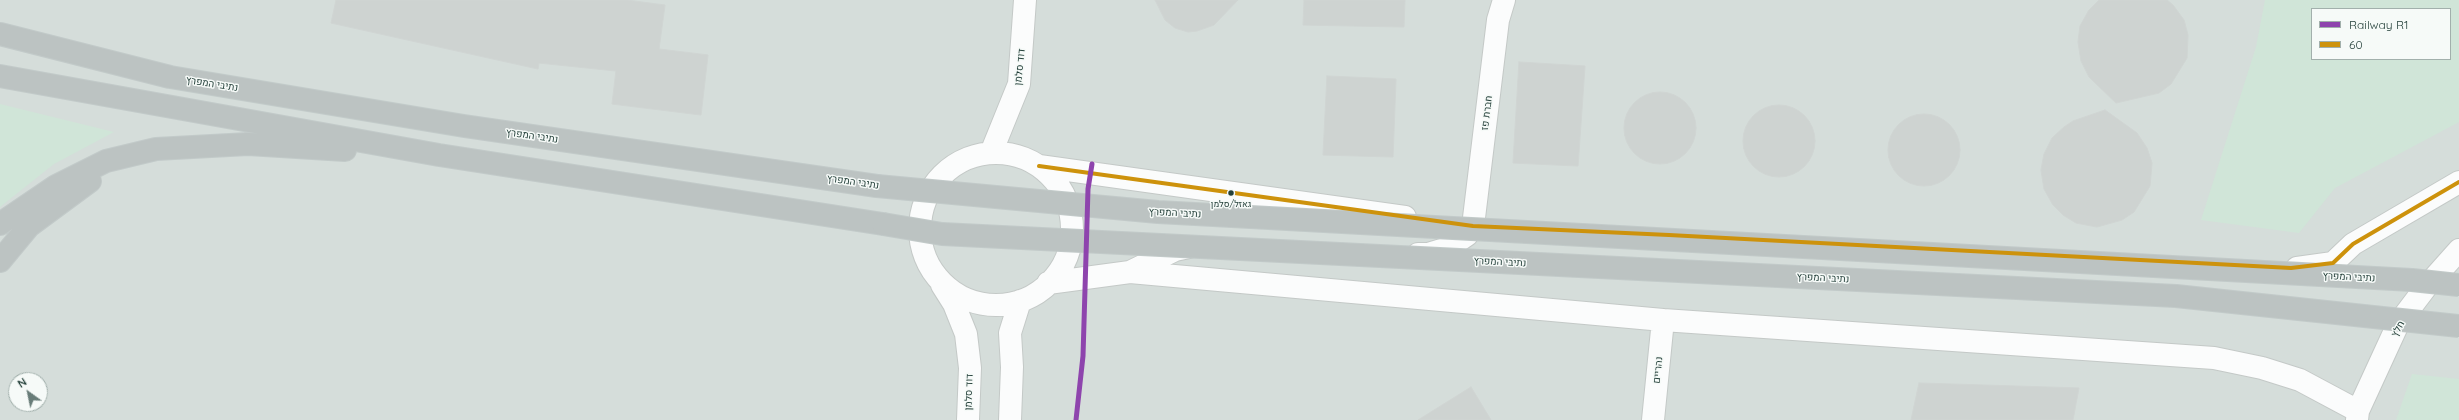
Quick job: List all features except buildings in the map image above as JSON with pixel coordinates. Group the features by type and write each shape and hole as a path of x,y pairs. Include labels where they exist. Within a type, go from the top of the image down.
{"highway":[{"name":"נתיבי המפרץ","path":"0,34 170,77 464,126 877,186 1158,212 2404,280 2459,285"},
{"name":"נתיבי המפרץ","path":"0,76 440,156 942,234 2176,296 2459,326"},
{"path":"0,224 56,186 106,161 156,149 248,144 440,156"},
{"path":"0,261 28,226 89,182 156,149"}],"street":[{"name":"דוד סלמן","path":"991,153 1019,84 1025,0"},
{"name":"חברת פז","path":"1473,226 1498,20 1504,0"},
{"path":"991,153 1016,155 1039,166 1055,181 1067,200 1072,222 1070,245 1065,258 1048,283 1035,294 1020,301 997,305 974,302 953,292 936,276 924,256 920,232 922,209 932,187 948,170 968,158 991,153"},
{"path":"1039,166 1473,226 2291,268 2333,263 2353,244 2459,182"},
{"path":"1130,272 1175,250 1225,239 1428,254 1448,248 1458,242 1473,226"},
{"name":"חלץ","path":"2358,416 2398,324 2426,287 2459,250"},
{"path":"1048,283 1130,272 1664,320 2214,358 2262,368 2300,380 2358,416"},
{"name":"דוד סלמן","path":"936,276 954,304 966,334 970,368 968,420"},
{"path":"1010,420 1012,367 1010,333 1020,301"},
{"name":"נהריים","path":"1653,420 1664,320"}],"shaded area":[{"path":"0,0 2459,0 2459,420 0,420"}],"green space":[{"path":"2265,0 2459,0 2459,122 2335,188 2299,233 2201,220 2256,47"},
{"path":"0,104 114,132 54,164 0,207"},
{"path":"2412,374 2459,379 2459,420 2396,420"}],"rail line":[{"name":"R1","path":"1076,420 1083,356 1088,189 1092,164"}],"transit line":[{"name":"60","path":"1039,166 1473,226 2291,268 2333,263 2353,244 2459,182"}],"place":[{"name":"גאזל/סלמן","path":"1231,193"}]}
